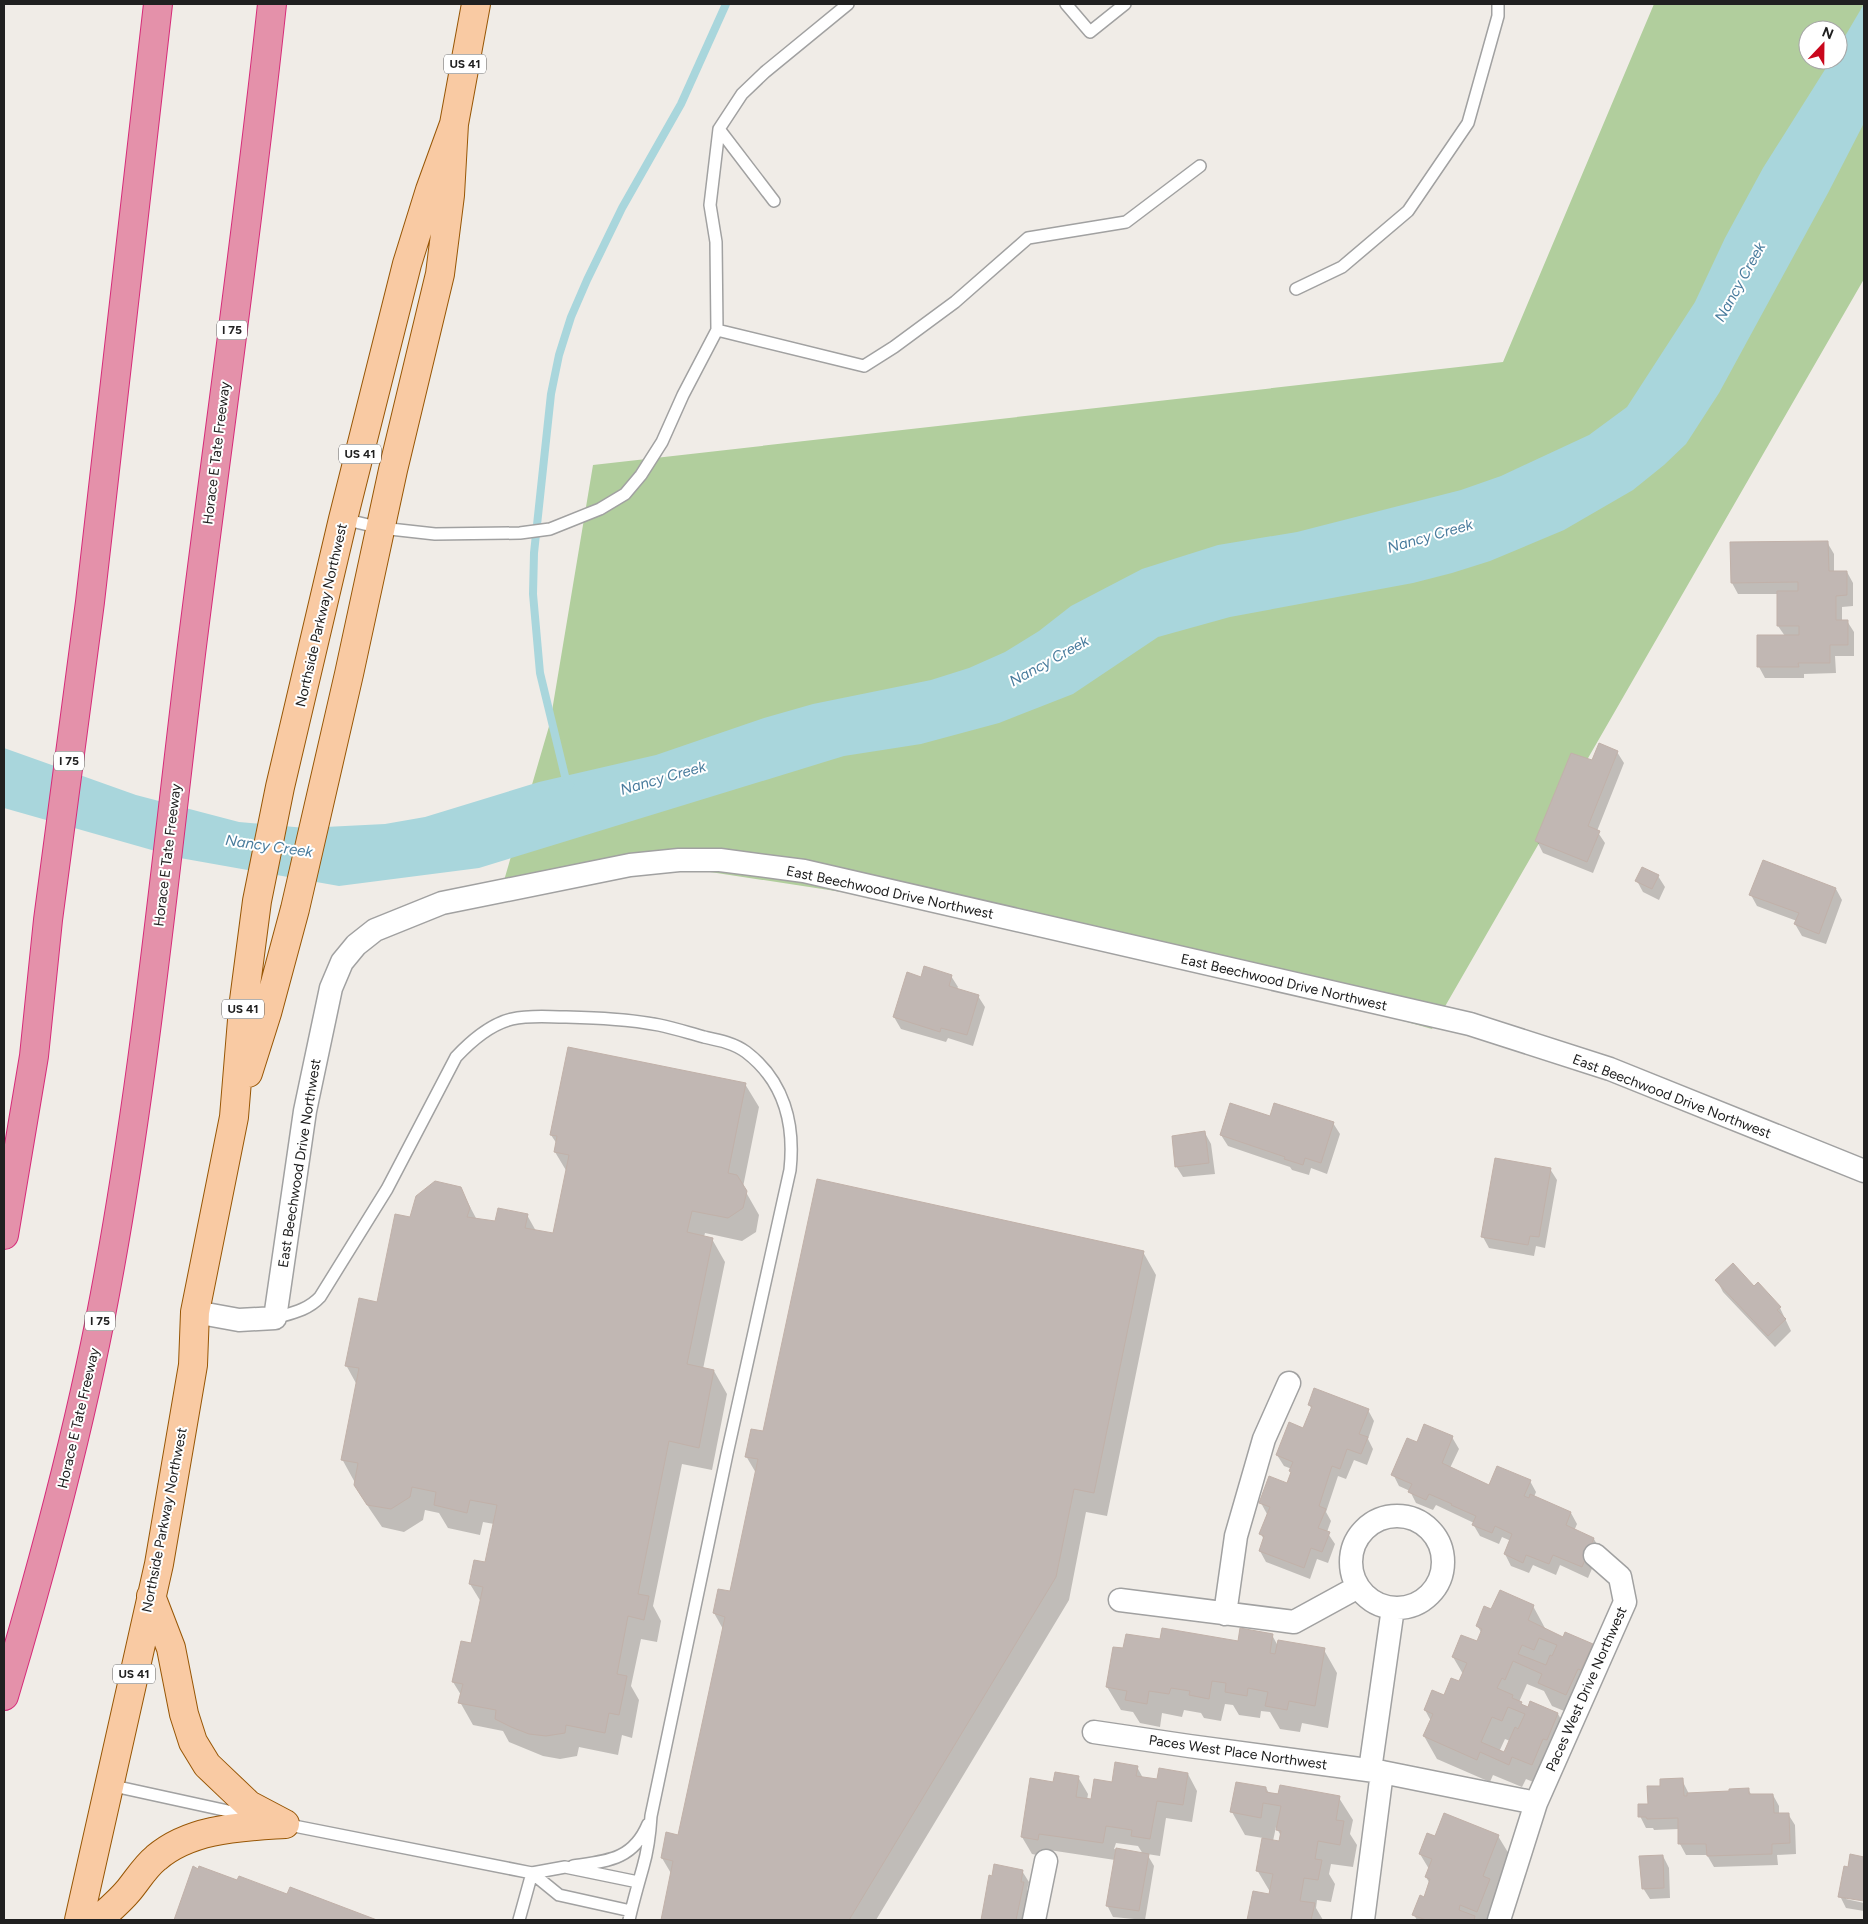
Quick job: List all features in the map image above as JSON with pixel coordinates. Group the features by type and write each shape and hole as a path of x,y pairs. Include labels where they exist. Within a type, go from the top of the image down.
{"highway":[{"name":"I 75","path":"4,1235 34,1056 48,920 90,602 158,4"},
{"name":"Horace E Tate Freeway","path":"4,1696 74,1443 100,1318 126,1163 157,938 272,4"}],"main road":[{"name":"Northside Parkway Northwest","path":"234,1117 268,1013 295,910 440,274 450,195 454,124 476,4"},
{"name":"Northside Parkway Northwest","path":"79,1920 159,1564 193,1364 196,1312 234,1117 243,1008 257,901 280,787 407,264 430,190 454,124"},
{"path":"151,1596 171,1648 184,1714 193,1742 207,1765 249,1805 285,1824"},
{"path":"98,1920 127,1892 157,1857 181,1842 201,1834 229,1829 285,1824"}],"street":[{"name":"East Beechwood Drive Northwest","path":"275,1318 305,1111 331,988 342,962 356,945 375,930 442,903 630,865 679,860 720,860 804,871 1470,1024 1610,1069 1864,1171"},
{"path":"196,1312 239,1320 275,1318"},
{"path":"1225,1614 1236,1536 1264,1440 1289,1383"},
{"path":"1388,1516 1400,1516 1413,1518 1432,1532 1443,1553 1444,1566 1441,1578 1427,1598 1405,1608 1393,1608 1381,1606 1370,1600 1358,1587 1351,1570 1350,1558 1358,1536 1367,1526 1388,1516"},
{"name":"Paces West Drive Northwest","path":"1499,1920 1536,1803 1624,1602 1620,1578 1595,1554"},
{"path":"1120,1600 1294,1622 1358,1587"},
{"path":"1363,1920 1393,1608"},
{"name":"Paces West Place Northwest","path":"1094,1732 1376,1771"},
{"path":"1376,1771 1536,1803"},
{"path":"1034,1920 1046,1861"}],"lane":[{"path":"344,519 381,528 435,534 520,533 550,529 600,508 625,494 641,475 662,442 716,330 716,242 710,205 719,129 742,94 765,72 848,4"},
{"path":"1066,4 1090,32 1125,4"},
{"path":"1296,289 1342,267 1408,211 1468,122 1498,16 1498,4"},
{"path":"719,129 774,201"},
{"path":"716,330 864,366 894,347 955,302 1028,238 1126,222 1200,166"},
{"path":"275,1318 312,1306 320,1297 386,1189 456,1057 468,1044 490,1029 510,1020 529,1016 633,1021 659,1025 726,1042 745,1051 760,1064 780,1091 790,1129 792,1148 790,1170 727,1454 651,1816 649,1841 630,1916 559,1895 532,1873"},
{"path":"109,1785 285,1824 532,1873 613,1859 626,1854 644,1835 651,1816"},
{"path":"565,1867 638,1882"},
{"path":"520,1920 532,1873"}],"green space":[{"path":"1654,4 1864,4 1864,279 1432,1029 1169,955 842,892 658,864 503,884 550,723 593,465 1503,362"}],"water":[{"name":"Nancy Creek","path":"1864,4 1864,123 1719,393 1686,444 1664,465 1633,490 1564,530 1490,561 1452,573 1413,583 1230,617 1158,637 1073,694 999,723 921,744 844,756 479,868 339,886 180,858 4,808 4,748 136,795 239,822 305,828 385,824 425,817 539,782 656,755 764,718 813,704 931,680 969,668 1005,652 1039,631 1071,606 1142,569 1218,545 1297,532 1461,490 1501,476 1589,435 1627,407 1695,302 1725,238 1763,168 1825,70 1848,70 1848,31"}],"building":[{"path":"1828,541 1829,571 1847,571 1847,595 1836,596 1836,620 1848,620 1848,645 1830,645 1830,663 1798,663 1799,667 1757,667 1757,635 1799,635 1799,626 1777,626 1777,591 1798,591 1798,582 1731,583 1730,542"},
{"path":"1599,743 1618,751 1588,826 1600,831 1587,862 1535,841 1571,753 1592,760"},
{"path":"1763,860 1836,888 1819,934 1794,924 1799,913 1749,895"},
{"path":"1642,867 1659,875 1652,889 1635,881"},
{"path":"924,966 952,975 949,986 979,995 967,1035 941,1028 940,1032 893,1017 907,972 921,977"},
{"path":"568,1047 746,1083 728,1173 737,1175 747,1191 743,1208 728,1218 692,1211 687,1232 713,1238 687,1364 714,1370 699,1448 669,1441 638,1594 649,1596 644,1620 628,1616 617,1674 627,1676 619,1715 609,1713 605,1733 566,1725 565,1733 546,1736 529,1734 495,1719 496,1710 458,1703 463,1684 452,1682 461,1641 471,1643 483,1587 469,1584 474,1560 485,1562 497,1505 470,1500 467,1513 434,1505 436,1492 412,1487 410,1497 391,1509 367,1505 354,1485 358,1463 341,1460 359,1368 345,1366 359,1298 377,1302 395,1214 410,1217 416,1196 435,1181 461,1187 470,1208 467,1217 495,1221 498,1208 528,1214 525,1228 553,1233 569,1155 554,1152 557,1136 550,1135"},
{"path":"1230,1103 1270,1116 1274,1103 1334,1122 1321,1163 1305,1158 1303,1165 1220,1135"},
{"path":"1205,1131 1209,1163 1175,1167 1172,1136"},
{"path":"1495,1158 1551,1168 1539,1237 1530,1236 1528,1245 1481,1237"},
{"path":"817,1179 1144,1251 1094,1493 1074,1489 1056,1577 849,1920 661,1920 673,1861 661,1858 666,1832 678,1835 725,1617 713,1613 718,1589 730,1591 758,1459 745,1457 751,1429 763,1431"},
{"path":"1733,1263 1754,1286 1758,1282 1781,1307 1777,1310 1786,1319 1768,1336 1715,1280"},
{"path":"1314,1388 1369,1409 1359,1434 1368,1437 1361,1454 1347,1449 1340,1469 1332,1466 1319,1506 1326,1509 1318,1528 1330,1532 1322,1552 1311,1548 1304,1568 1259,1551 1264,1536 1259,1534 1270,1507 1259,1503 1269,1476 1287,1483 1293,1462 1276,1455 1289,1422 1303,1428 1312,1406 1308,1405"},
{"path":"1424,1424 1453,1436 1442,1463 1489,1485 1497,1466 1531,1480 1524,1496 1529,1498 1530,1494 1571,1512 1566,1525 1594,1538 1582,1567 1553,1555 1549,1564 1526,1555 1523,1563 1504,1554 1512,1534 1495,1526 1492,1533 1472,1525 1476,1516 1429,1494 1426,1500 1408,1492 1412,1484 1391,1475 1407,1438 1417,1442"},
{"path":"1500,1590 1534,1605 1528,1620 1563,1637 1565,1632 1593,1644 1581,1670 1578,1669 1566,1695 1538,1683 1542,1674 1513,1661 1505,1680 1502,1678 1497,1688 1513,1695 1512,1698 1522,1702 1521,1704 1528,1707 1530,1701 1558,1713 1547,1740 1543,1739 1532,1765 1512,1757 1509,1765 1480,1752 1477,1760 1423,1736 1433,1714 1424,1710 1432,1690 1444,1695 1451,1678 1459,1681 1467,1663 1452,1657 1461,1635 1477,1641 1482,1629 1476,1626 1484,1606 1491,1609","holes":["1539,1638 1557,1645 1546,1665 1518,1654 1522,1645 1534,1650","1508,1707 1525,1714 1518,1729 1515,1727 1504,1752 1481,1742 1492,1717 1502,1721"]},
{"path":"1162,1628 1238,1641 1240,1628 1273,1634 1270,1653 1275,1654 1278,1640 1325,1648 1315,1706 1289,1701 1287,1710 1265,1706 1268,1692 1248,1688 1247,1696 1225,1692 1226,1683 1212,1681 1209,1699 1189,1695 1190,1691 1171,1688 1169,1694 1149,1691 1147,1704 1125,1700 1127,1691 1106,1687 1113,1647 1123,1648 1126,1634 1160,1639"},
{"path":"1115,1762 1138,1766 1136,1776 1157,1779 1159,1768 1188,1773 1183,1805 1157,1801 1150,1839 1131,1836 1132,1830 1106,1826 1103,1843 1039,1834 1038,1840 1021,1837 1030,1778 1053,1782 1055,1772 1079,1776 1076,1797 1091,1799 1094,1779 1112,1782"},
{"path":"1683,1778 1684,1796 1687,1796 1687,1793 1749,1788 1749,1794 1773,1794 1774,1813 1789,1813 1790,1843 1772,1844 1772,1854 1707,1856 1706,1844 1678,1844 1678,1818 1647,1819 1646,1817 1638,1817 1638,1804 1648,1804 1647,1786 1660,1786 1660,1779"},
{"path":"1236,1782 1266,1787 1266,1792 1278,1794 1280,1785 1340,1796 1336,1820 1344,1821 1340,1845 1318,1841 1315,1859 1322,1860 1318,1880 1304,1878 1300,1901 1315,1903 1311,1920 1247,1920 1253,1891 1269,1894 1273,1874 1256,1871 1262,1838 1279,1841 1281,1831 1276,1830 1281,1806 1263,1803 1261,1818 1230,1812"},
{"path":"1444,1813 1499,1835 1483,1876 1490,1879 1477,1912 1460,1905 1459,1910 1475,1916 1474,1920 1426,1920 1412,1915 1420,1895 1424,1897 1430,1879 1425,1877 1432,1859 1419,1854 1427,1833 1435,1836"},
{"path":"1116,1848 1149,1854 1139,1911 1106,1906"},
{"path":"1850,1854 1864,1857 1864,1901 1838,1897 1844,1866 1848,1867"},
{"path":"1663,1855 1664,1888 1642,1889 1639,1856"},
{"path":"994,1864 1023,1870 1021,1882 1024,1882 1016,1920 981,1920 989,1875 992,1876"},
{"path":"193,1866 198,1869 199,1866 237,1880 239,1876 287,1894 290,1887 377,1920 174,1920"}],"waterway":[{"path":"570,785 565,776 540,673 533,594 534,553 551,394 559,355 571,317 587,280 622,208 681,104 726,4"}]}
